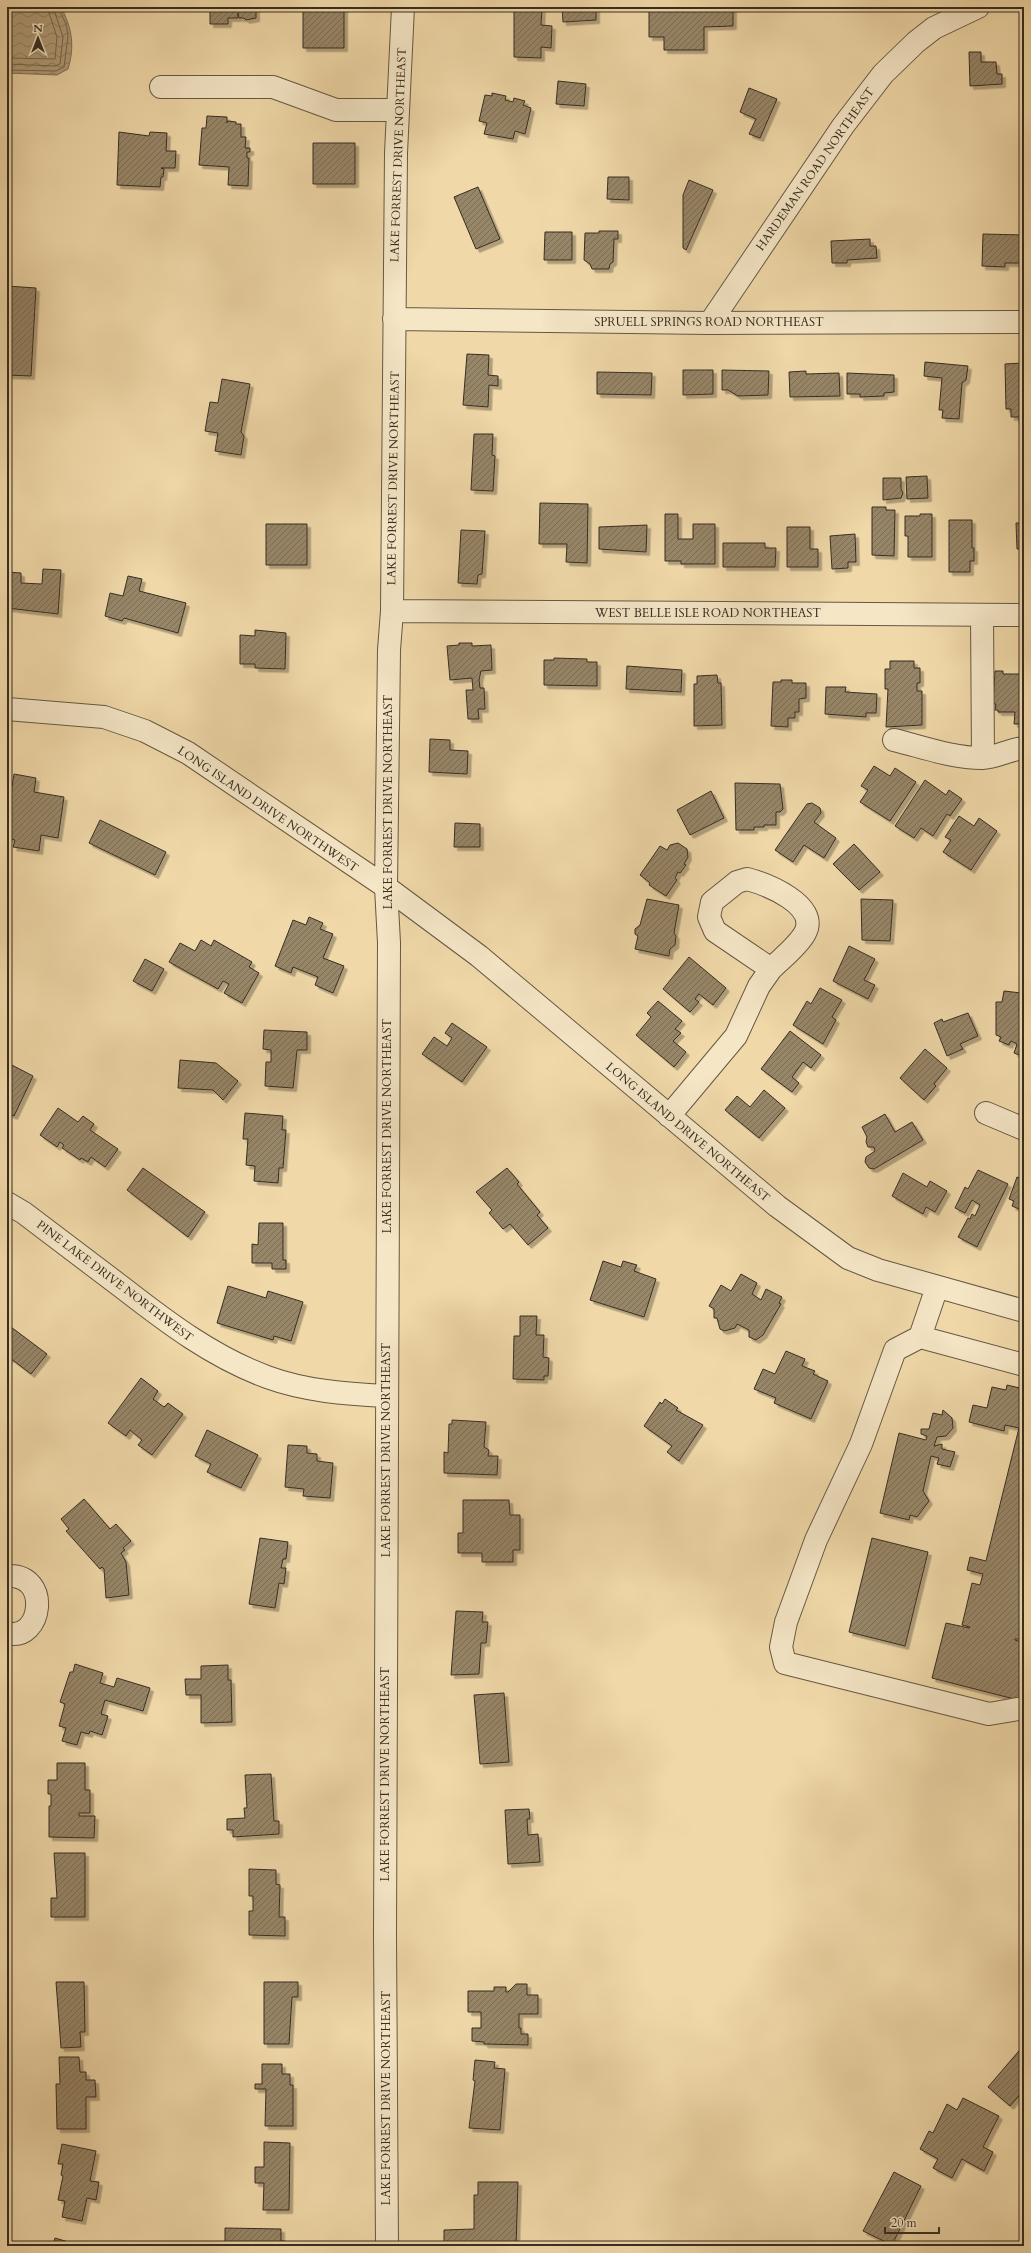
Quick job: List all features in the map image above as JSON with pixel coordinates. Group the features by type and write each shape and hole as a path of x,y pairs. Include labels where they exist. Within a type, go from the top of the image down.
{"street":[{"name":"LAKE FORREST DRIVE NORTHEAST","path":"387,2246 386,1396 389,943 386,887 389,650 392,611 394,319 398,110 403,7"},
{"name":"HARDEMAN ROAD NORTHEAST","path":"710,322 843,126 883,74 916,42 934,28 978,7"},
{"path":"161,87 273,87 336,110 398,110"},
{"name":"SPRUELL SPRINGS ROAD NORTHEAST","path":"394,319 710,322 1024,322"},
{"name":"WEST BELLE ISLE ROAD NORTHEAST","path":"392,611 1024,615"},
{"path":"982,615 983,758"},
{"name":"LONG ISLAND DRIVE NORTHWEST","path":"7,709 104,717 145,731 188,753 386,887"},
{"path":"894,740 950,754 983,758 1016,748 1024,748"},
{"path":"669,1116 736,1036 759,986 771,969 802,938 808,924 804,909 795,902 758,882 747,879 737,882 712,902 709,917 715,931 771,969"},
{"name":"LONG ISLAND DRIVE NORTHEAST","path":"386,887 479,956 777,1206 848,1258 878,1270 1024,1311"},
{"path":"986,1113 1024,1129"},
{"name":"PINE LAKE DRIVE NORTHWEST","path":"7,1203 24,1213 177,1330 229,1360 267,1377 308,1388 350,1395 386,1396"},
{"path":"920,1337 937,1287"},
{"path":"1024,1365 920,1337 895,1350 861,1444 816,1540 786,1622 781,1647 785,1663 989,1714 1024,1708"},
{"path":"7,1576 20,1577 33,1587 39,1600 37,1616 27,1628 12,1635 7,1633"}],"water":[{"path":"7,7 61,7 68,22 72,45 68,69 57,75 7,73"}],"building":[{"path":"210,7 256,7 256,18 246,20 244,18 239,18 238,13 238,18 228,18 228,24 210,24"},
{"path":"303,7 344,7 344,48 303,48"},
{"path":"514,7 542,7 541,25 552,26 551,48 541,47 541,58 514,57"},
{"path":"562,7 596,7 596,20 563,22"},
{"path":"649,7 733,7 733,26 704,27 704,50 664,50 664,37 649,37"},
{"path":"969,52 981,52 981,62 996,62 997,74 1002,74 1002,84 970,86"},
{"path":"558,81 586,84 584,106 556,104"},
{"path":"749,88 777,99 760,138 749,134 756,119 740,112"},
{"path":"492,93 506,96 505,100 513,102 514,98 525,101 523,105 531,108 525,134 515,131 513,139 484,134 487,123 479,121 485,95 492,96"},
{"path":"207,116 227,117 227,123 228,121 241,124 241,137 246,137 245,148 250,148 250,152 247,152 247,158 249,158 248,186 228,185 229,167 199,165 202,128 206,128"},
{"path":"119,132 149,136 150,132 167,133 166,151 176,151 175,168 161,168 164,169 160,187 117,185"},
{"path":"313,143 355,143 355,184 313,184"},
{"path":"608,177 629,177 629,200 607,199"},
{"path":"689,180 713,190 686,250 683,248 683,195"},
{"path":"478,187 500,239 476,249 454,197"},
{"path":"599,231 618,231 618,239 614,239 613,262 610,264 609,269 592,269 590,264 584,260 585,233 599,233"},
{"path":"545,232 572,232 572,260 544,260"},
{"path":"983,234 1024,235 1024,263 1005,263 1005,267 982,266"},
{"path":"870,239 870,246 876,246 877,258 847,260 847,263 832,263 831,241"},
{"path":"7,286 36,288 31,376 7,375"},
{"path":"467,354 489,355 488,375 498,376 498,386 489,385 488,407 463,405"},
{"path":"925,362 968,366 966,380 962,383 959,419 942,418 943,410 939,410 942,378 924,376"},
{"path":"1023,363 1024,433 1020,433 1019,417 1011,417 1011,409 1006,409 1005,364"},
{"path":"683,370 713,370 713,394 683,395"},
{"path":"722,370 769,371 768,395 738,396 728,390 722,390"},
{"path":"806,371 806,374 839,373 840,396 790,397 789,372"},
{"path":"597,372 652,373 651,395 597,394"},
{"path":"847,373 894,375 894,392 884,393 884,396 860,397 860,394 847,394"},
{"path":"222,379 250,384 241,432 244,436 241,455 215,451 218,433 205,431 210,402 218,403"},
{"path":"474,434 493,434 492,455 495,456 493,491 471,490"},
{"path":"927,476 928,498 907,499 906,477"},
{"path":"883,478 901,478 901,489 903,493 901,498 883,500"},
{"path":"540,503 588,504 587,563 566,562 567,544 539,544"},
{"path":"872,507 886,507 886,510 895,510 894,556 872,555"},
{"path":"665,514 678,514 678,539 693,539 693,524 715,524 715,564 681,564 681,561 665,561"},
{"path":"920,514 932,514 932,557 908,557 908,536 905,536 905,516 920,516"},
{"path":"949,520 972,520 972,548 974,548 974,561 970,561 970,572 949,572"},
{"path":"1016,523 1024,523 1024,549 1017,549"},
{"path":"266,524 307,524 307,565 266,565"},
{"path":"647,525 646,552 599,549 599,527"},
{"path":"787,527 810,527 810,549 818,549 818,567 787,567"},
{"path":"461,530 485,531 482,574 478,575 477,584 458,583"},
{"path":"855,534 856,562 848,562 848,568 832,569 830,536"},
{"path":"723,543 765,543 765,548 776,548 775,567 723,567"},
{"path":"43,569 61,570 58,614 7,608 7,572 21,573 21,583 42,584"},
{"path":"128,576 142,579 139,591 186,603 178,633 124,618 122,621 105,616 110,593 123,596"},
{"path":"255,630 286,633 285,669 255,668 255,664 240,664 240,635 255,636"},
{"path":"459,643 472,643 472,646 491,645 492,670 481,671 479,680 480,688 484,688 485,709 478,709 479,719 468,719 466,690 473,690 472,678 450,680 447,646 459,645"},
{"path":"554,658 587,659 587,662 597,662 597,686 544,685 544,660 554,660"},
{"path":"890,661 914,661 914,668 920,668 920,683 917,683 917,691 922,691 922,725 886,727 888,689 885,689 885,669 890,669"},
{"path":"627,666 682,670 681,692 626,689"},
{"path":"1023,668 1024,724 1014,724 1015,712 998,712 998,710 995,710 996,704 993,704 995,671 1003,671 1003,674 1022,674"},
{"path":"717,675 718,683 721,683 722,725 694,726 694,684 697,684 697,676"},
{"path":"781,680 792,680 792,683 806,683 806,698 799,699 799,712 795,712 795,718 788,718 788,727 771,726 773,682 781,682"},
{"path":"826,687 846,687 845,692 877,694 876,713 866,713 866,717 825,714"},
{"path":"430,739 450,740 450,750 468,751 467,774 429,772"},
{"path":"874,766 890,776 895,768 916,782 890,821 860,802 868,790 861,786"},
{"path":"14,774 36,778 34,792 64,797 58,838 41,835 39,851 13,847 15,840 7,838 7,797 10,798"},
{"path":"925,780 946,795 949,790 962,799 950,816 947,814 933,836 921,828 914,838 895,826"},
{"path":"735,783 780,784 783,809 780,812 776,812 776,825 754,827 754,830 736,830"},
{"path":"711,791 724,818 690,835 677,810"},
{"path":"812,803 820,808 821,813 814,822 836,838 824,858 804,845 793,862 775,850 807,804"},
{"path":"959,816 974,826 979,818 997,831 971,870 943,852 951,840 945,837"},
{"path":"100,820 166,852 155,875 89,843"},
{"path":"455,823 480,824 480,847 454,847"},
{"path":"678,843 687,849 688,857 684,864 686,865 680,873 678,872 675,878 677,880 666,896 649,885 650,883 640,875 660,846 667,850 670,845"},
{"path":"854,844 880,872 859,890 833,864"},
{"path":"647,899 679,905 674,933 676,936 675,945 670,949 669,956 635,949 638,936 635,934 635,929 640,925"},
{"path":"861,899 893,900 890,941 862,940"},
{"path":"309,917 323,923 320,929 333,934 323,958 344,966 333,993 315,985 318,977 293,967 291,973 275,966 293,920 306,925"},
{"path":"201,940 211,946 214,940 252,962 249,967 259,973 242,1003 224,993 229,984 223,981 218,989 169,962 180,943 195,951"},
{"path":"849,946 875,959 864,980 875,985 868,999 833,981"},
{"path":"689,957 726,988 713,1005 699,994 695,999 699,1002 690,1012 663,989"},
{"path":"145,959 164,969 152,991 133,981"},
{"path":"820,988 842,1000 832,1017 836,1020 823,1044 793,1025 807,1001 811,1004"},
{"path":"1004,991 1021,993 1019,1010 1024,1012 1024,1057 1014,1053 1017,1044 1011,1041 1009,1045 999,1041 1001,1037 996,1035 996,1002 1002,1002"},
{"path":"658,1001 682,1021 675,1029 681,1033 673,1041 686,1052 674,1067 636,1035 651,1017 647,1013"},
{"path":"968,1013 978,1036 960,1044 963,1049 947,1056 934,1023 942,1019 943,1022"},
{"path":"452,1023 487,1047 462,1082 422,1054 434,1037 447,1046 452,1038 445,1033"},
{"path":"264,1030 307,1032 307,1050 297,1050 293,1088 265,1086 266,1062 271,1062 271,1050 263,1049"},
{"path":"790,1031 821,1055 811,1068 803,1062 792,1077 799,1083 792,1092 761,1069"},
{"path":"925,1049 947,1068 934,1084 936,1086 924,1100 900,1078"},
{"path":"180,1060 216,1063 238,1081 223,1100 213,1090 178,1088"},
{"path":"8,1063 33,1076 14,1116 7,1113"},
{"path":"764,1090 785,1108 759,1138 725,1110 737,1096 750,1107"},
{"path":"58,1108 78,1122 83,1116 94,1124 90,1130 118,1149 105,1167 91,1157 88,1162 81,1158 80,1160 62,1148 64,1145 60,1142 57,1147 40,1135"},
{"path":"245,1113 283,1116 282,1130 286,1130 283,1168 279,1168 278,1183 254,1181 255,1166 246,1165 248,1139 243,1139"},
{"path":"885,1114 895,1132 912,1122 923,1140 874,1169 869,1168 865,1162 866,1157 875,1151 874,1147 868,1147 866,1142 867,1137 862,1127"},
{"path":"143,1168 205,1212 188,1237 127,1190"},
{"path":"507,1168 519,1182 517,1184 540,1212 537,1215 548,1228 528,1245 510,1224 503,1229 489,1213 492,1210 476,1192"},
{"path":"978,1170 1008,1184 977,1247 958,1237 968,1218 970,1219 972,1214 975,1216 980,1205 972,1200 965,1213 955,1208 965,1187 968,1189"},
{"path":"903,1173 927,1187 930,1181 947,1191 935,1212 926,1207 923,1214 892,1196"},
{"path":"1017,1177 1024,1179 1024,1211 1012,1206 1014,1201 1009,1199"},
{"path":"259,1223 283,1223 283,1260 286,1260 286,1269 272,1269 272,1263 252,1263 252,1244 258,1245"},
{"path":"603,1261 621,1267 623,1261 637,1265 634,1271 656,1279 644,1317 590,1300"},
{"path":"741,1274 757,1283 752,1294 761,1300 766,1289 782,1297 779,1303 781,1304 763,1335 756,1340 749,1337 749,1330 737,1324 735,1328 724,1331 720,1329 717,1318 714,1318 714,1309 709,1306 721,1285 731,1291"},
{"path":"228,1286 266,1298 268,1291 303,1302 291,1341 274,1336 273,1340 217,1323"},
{"path":"520,1316 537,1316 536,1335 544,1335 543,1357 549,1358 548,1376 544,1376 544,1380 513,1379 514,1336 520,1336"},
{"path":"11,1327 47,1354 31,1374 10,1358 7,1362 7,1333"},
{"path":"786,1351 805,1359 802,1366 815,1371 813,1374 828,1381 811,1419 774,1403 776,1398 754,1389 763,1369 775,1374"},
{"path":"141,1378 158,1391 153,1399 164,1407 168,1403 183,1414 152,1455 138,1445 142,1440 130,1430 126,1436 108,1423"},
{"path":"1007,1385 1024,1389 1024,1639 1015,1639 1024,1643 1022,1701 932,1678 946,1623 970,1627 962,1625 972,1583 980,1585 983,1574 967,1570 970,1557 986,1561 1019,1428 1005,1425 1004,1431 969,1422 973,1405 987,1408 992,1387 1006,1390"},
{"path":"665,1399 678,1408 676,1410 703,1425 679,1461 667,1452 672,1446 644,1426 660,1402 662,1404"},
{"path":"943,1410 952,1418 953,1428 946,1436 937,1437 934,1446 942,1444 942,1449 955,1452 950,1467 937,1464 939,1458 931,1456 923,1491 929,1501 917,1517 910,1515 909,1520 880,1513 899,1433 926,1440 927,1436 921,1434 921,1429 929,1429 933,1413 942,1415"},
{"path":"452,1420 486,1422 484,1447 489,1450 488,1456 498,1456 497,1475 444,1473 444,1452 448,1453 449,1424 452,1424"},
{"path":"207,1430 258,1455 241,1488 207,1472 211,1464 195,1456"},
{"path":"288,1445 307,1446 307,1453 317,1454 317,1461 333,1463 330,1498 303,1496 304,1489 285,1487"},
{"path":"84,1499 110,1529 116,1524 131,1541 123,1548 125,1550 121,1553 126,1562 129,1595 106,1598 104,1569 102,1567 100,1569 66,1531 69,1529 61,1519"},
{"path":"463,1500 509,1500 510,1515 520,1515 520,1550 513,1550 513,1562 482,1562 482,1553 458,1553 458,1533 463,1533"},
{"path":"260,1538 288,1542 286,1559 283,1559 281,1568 286,1568 284,1584 279,1583 275,1608 249,1604"},
{"path":"872,1538 928,1552 905,1646 849,1632"},
{"path":"456,1611 483,1612 482,1622 488,1622 486,1643 481,1643 479,1674 451,1675"},
{"path":"75,1664 103,1673 100,1683 114,1687 117,1678 150,1688 143,1711 105,1700 101,1714 108,1716 102,1735 90,1731 89,1734 81,1732 77,1745 62,1741 66,1728 59,1726 65,1704 60,1702 70,1672 73,1672"},
{"path":"228,1665 228,1680 231,1680 232,1722 201,1723 201,1695 186,1695 185,1679 201,1679 201,1666"},
{"path":"504,1693 509,1762 480,1764 474,1695"},
{"path":"57,1763 85,1763 85,1790 90,1790 90,1813 79,1813 79,1816 95,1816 94,1838 49,1837 49,1806 51,1806 51,1794 48,1794 48,1780 57,1780"},
{"path":"271,1774 274,1821 279,1821 279,1834 233,1837 233,1830 227,1830 227,1819 245,1818 244,1808 247,1808 245,1775"},
{"path":"529,1809 530,1819 527,1819 528,1835 538,1834 540,1862 508,1864 505,1810"},
{"path":"54,1853 85,1853 85,1917 51,1917 51,1898 57,1898"},
{"path":"249,1869 276,1870 276,1884 280,1885 279,1917 285,1917 285,1936 249,1935 249,1911 253,1911 253,1896 249,1896"},
{"path":"56,1982 84,1982 85,2032 80,2032 81,2047 61,2048"},
{"path":"264,1982 298,1982 298,1997 292,1997 289,2044 264,2044"},
{"path":"516,1984 527,1984 527,1995 538,1995 538,2014 519,2014 519,2028 521,2028 521,2034 528,2034 528,2045 484,2044 484,2042 472,2041 472,2028 481,2028 481,2012 468,2012 468,1991 494,1991 494,1987 506,1987 506,1992 508,1992"},
{"path":"1024,2045 1024,2090 1010,2106 988,2087"},
{"path":"59,2057 79,2057 80,2072 86,2072 86,2080 95,2080 96,2097 86,2097 86,2129 57,2129 56,2084 60,2084"},
{"path":"475,2060 495,2062 494,2068 505,2069 500,2130 469,2128 475,2081 473,2080"},
{"path":"262,2064 282,2064 282,2074 290,2074 290,2085 293,2085 293,2126 265,2126 266,2089 255,2089 255,2084 262,2084"},
{"path":"963,2098 999,2116 983,2147 993,2152 984,2171 962,2159 952,2178 933,2168 938,2159 920,2149 929,2131 933,2133 947,2104 957,2110"},
{"path":"264,2142 290,2143 289,2210 263,2210 264,2183 255,2183 255,2167 264,2167"},
{"path":"62,2144 96,2151 90,2181 99,2182 96,2200 87,2198 82,2221 62,2217 65,2201 58,2200 63,2176 61,2175 63,2164 58,2164"},
{"path":"894,2172 921,2186 892,2245 863,2231"},
{"path":"478,2182 518,2182 516,2246 444,2246 444,2230 474,2229 474,2195 478,2195"},
{"path":"225,2228 281,2229 281,2241 285,2241 285,2246 225,2246"},
{"path":"55,2238 82,2246 53,2246"}]}
